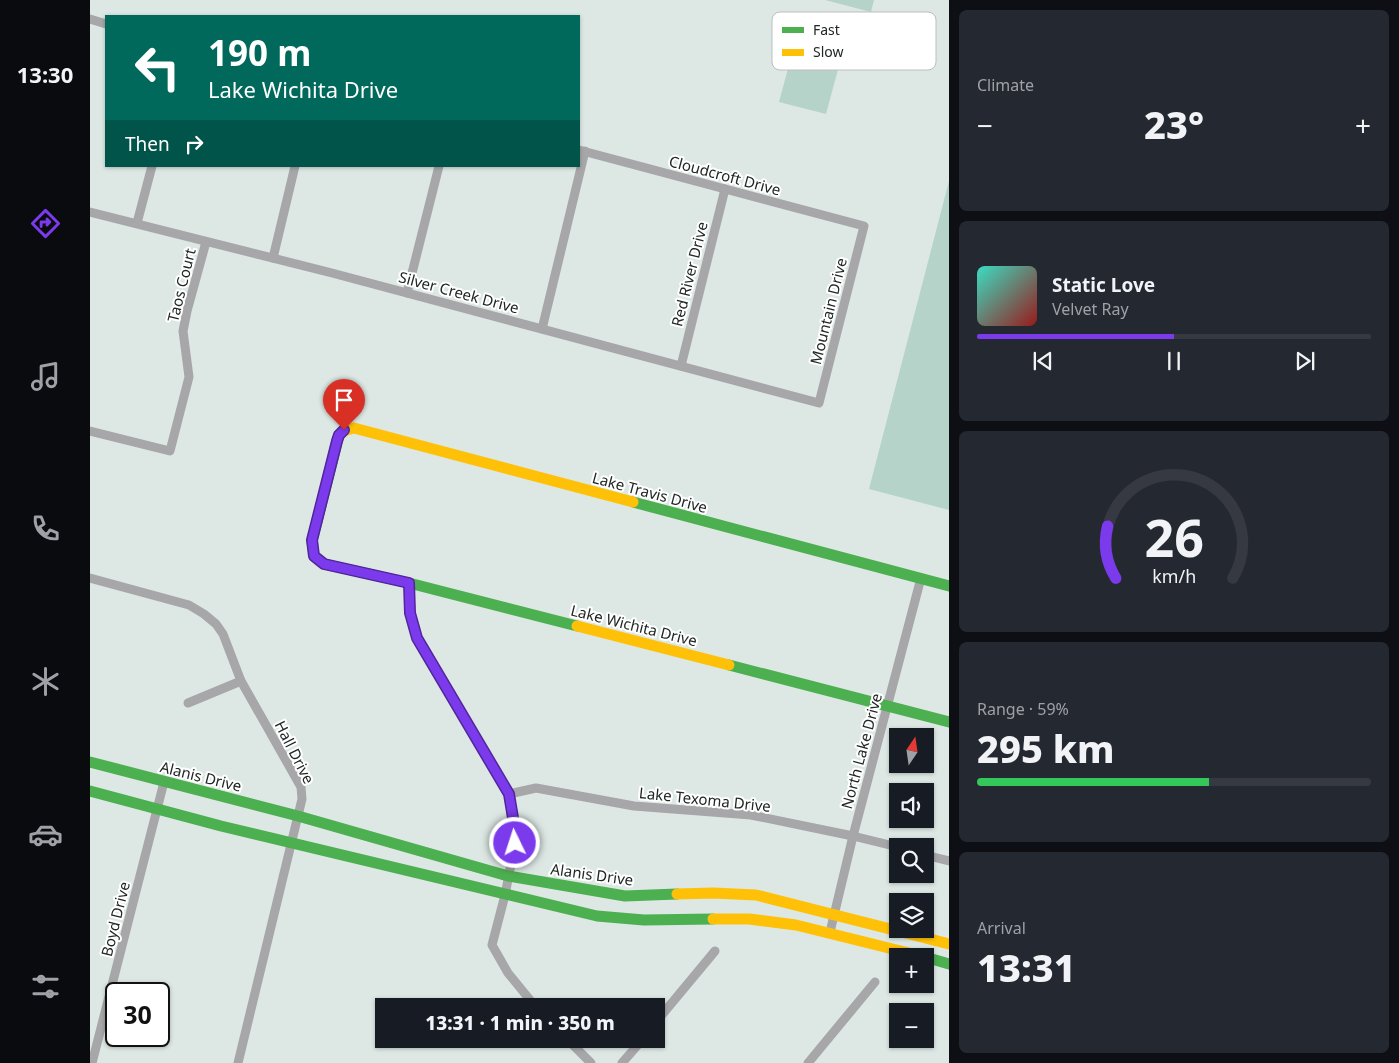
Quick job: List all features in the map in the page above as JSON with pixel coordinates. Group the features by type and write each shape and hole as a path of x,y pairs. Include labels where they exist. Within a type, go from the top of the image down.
{"main road":[{"name":"Lake Travis Drive","path":"344,430 354,428 949,586"},
{"name":"Lake Wichita Drive","path":"344,430 339,435 337,441 312,540 314,556 324,564 409,583 949,722"},
{"name":"Alanis Drive","path":"90,762 298,816 508,876 625,896 713,893 756,895 949,944"},
{"path":"90,791 505,895 597,916 644,920 749,918 830,932 891,948"},
{"path":"934,960 949,964"}],"street":[{"path":"90,19 105,24"},
{"name":"Cloudcroft Drive","path":"582,151 864,226"},
{"path":"137,223 152,167"},
{"path":"273,258 295,167"},
{"path":"407,293 438,167"},
{"path":"542,329 578,167"},
{"name":"Red River Drive","path":"681,366 725,189"},
{"name":"Silver Creek Drive","path":"90,212 407,293 819,403"},
{"name":"Mountain Drive","path":"819,403 864,226"},
{"name":"Taos Court","path":"90,431 170,451 189,377 184,331 187,311 206,242"},
{"name":"Hall Drive","path":"90,578 189,606 204,614 216,624 224,634 242,682 301,787 302,799 238,1063"},
{"name":"North Lake Drive","path":"830,932 853,836 921,578"},
{"path":"409,583 410,613 417,638 509,794 515,830 515,843 505,895 492,945 508,973 528,998"},
{"path":"188,703 242,682"},
{"name":"Boyd Drive","path":"92,1063 164,782"},
{"name":"Lake Texoma Drive","path":"509,794 536,788 634,806 750,816 889,845"},
{"path":"934,857 949,861"},
{"path":"665,1011 715,951"},
{"path":"808,1063 875,982"},
{"path":"576,1048 591,1063"},
{"path":"622,1063 635,1048"}],"green space":[{"path":"825,0 874,0 871,12"},
{"path":"788,70 838,70 826,114 779,102"},
{"path":"949,181 949,510 869,489"}],"traffic: fast":[{"path":"343,431 339,435 312,541 314,556 324,564 409,583 577,626"},
{"path":"633,502 949,586"},
{"path":"729,665 949,722"},
{"path":"90,762 298,816 508,876 625,896 677,894"},
{"path":"90,791 221,826 597,916 644,920 713,919"},
{"path":"934,960 949,964"}],"traffic: slow":[{"path":"343,431 354,428 633,502"},
{"path":"577,626 729,665"},
{"path":"677,894 756,895 949,944"},
{"path":"713,919 749,919 796,925 889,948"}],"route":[{"path":"344,430 339,435 337,441 312,540 314,556 324,564 409,583 410,613 417,638 509,794 515,830 515,843"}]}
